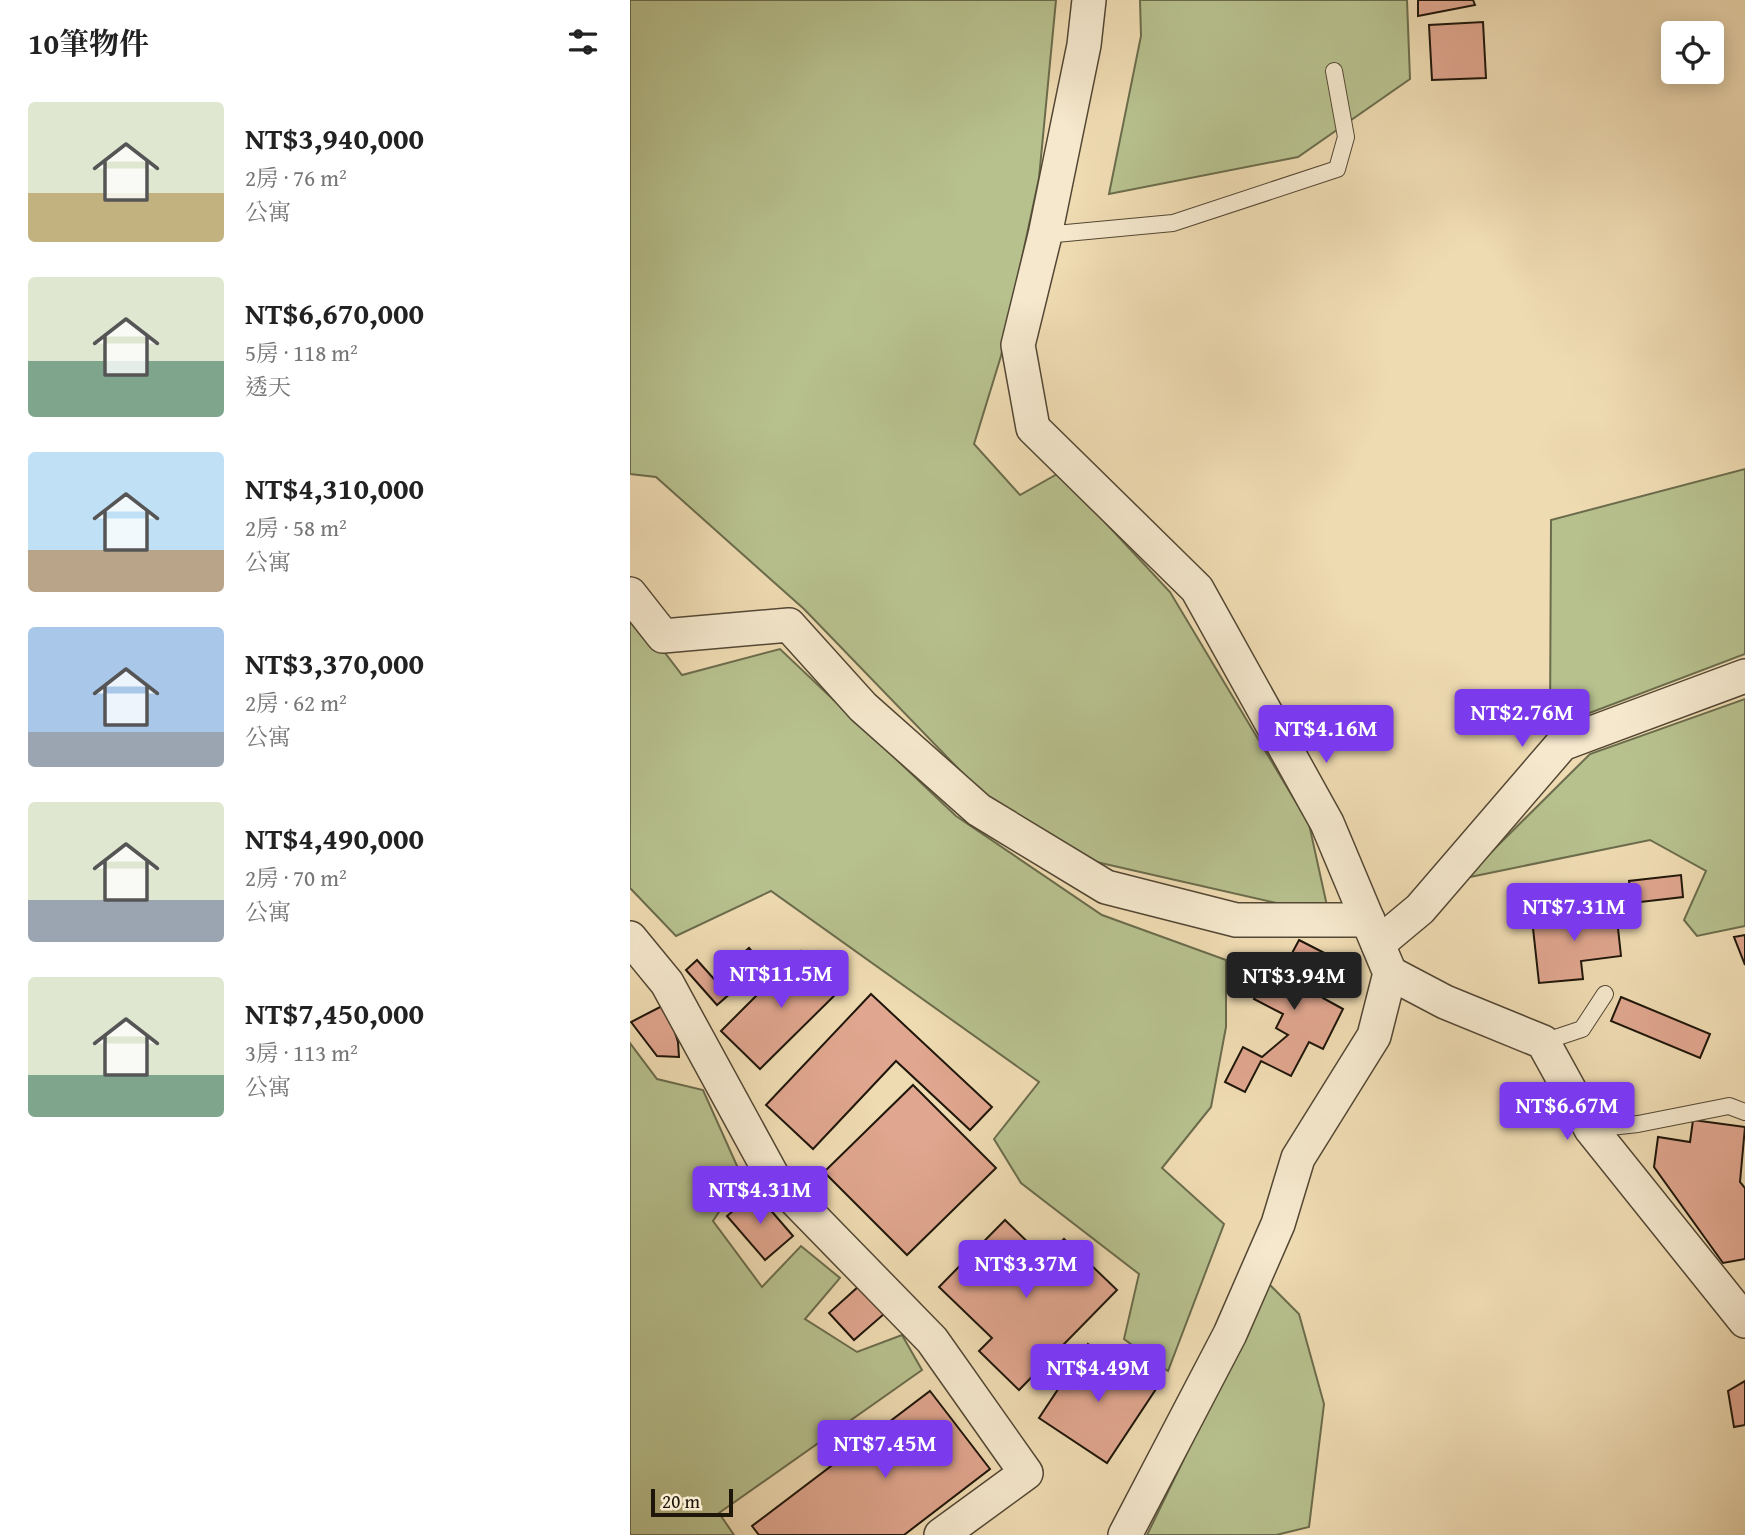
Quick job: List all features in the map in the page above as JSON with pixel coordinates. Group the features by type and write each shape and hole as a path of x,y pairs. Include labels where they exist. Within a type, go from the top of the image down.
{"street":[{"path":"1089,0 1084,45 1045,235 1018,345 1033,428 1197,589 1327,823 1378,946 1374,1036 1298,1158 1278,1224 1230,1334 1125,1535"},
{"path":"630,594 663,636 789,625 863,707 979,810 1106,887 1236,920 1378,946 1445,1002 1543,1042 1591,1129 1745,1321"},
{"path":"1378,946 1420,909 1562,744 1745,676"},
{"path":"630,938 667,983 773,1177 932,1340 1026,1473 941,1535"}],"lane":[{"path":"1045,235 1173,223 1337,169 1346,136 1335,71"},
{"path":"1543,1042 1582,1029 1605,994"},
{"path":"1591,1129 1638,1124 1729,1106 1745,1112"}],"green space":[{"path":"630,0 1056,0 1039,178 1001,356 974,444 1020,495 1059,473 1170,592 1309,824 1329,915 1035,848 804,609 656,477 630,474"},
{"path":"1140,0 1407,0 1410,79 1298,157 1109,194 1141,36"},
{"path":"1745,469 1745,654 1550,728 1551,520"},
{"path":"630,607 682,675 780,649 956,816 1102,915 1226,960 1226,1027 1211,1107 1162,1168 1224,1224 1168,1371 1124,1339 1139,1274 1021,1183 994,1139 1039,1082 771,891 676,936 630,888"},
{"path":"1745,699 1745,926 1697,936 1684,920 1706,871 1650,840 1465,878 1590,754"},
{"path":"630,1043 657,1079 703,1090 742,1177 713,1221 762,1287 801,1246 840,1278 805,1319 857,1352 902,1335 922,1370 719,1513 734,1535 630,1535"},
{"path":"1269,1284 1299,1314 1324,1404 1309,1527 1276,1535 1147,1535"}],"building":[{"path":"1418,0 1473,0 1475,5 1418,16"},
{"path":"1483,22 1486,78 1432,80 1429,25"},
{"path":"1681,875 1683,897 1632,903 1629,881"},
{"path":"1616,910 1621,956 1581,961 1583,979 1539,983 1532,919"},
{"path":"1745,935 1745,965 1734,937"},
{"path":"1299,940 1342,962 1323,998 1343,1009 1323,1049 1309,1042 1291,1076 1261,1061 1245,1092 1225,1082 1243,1047 1262,1057 1288,1035 1276,1028 1283,1014 1254,999 1270,967 1282,972"},
{"path":"749,948 763,965 717,1005 686,970 697,960 714,979"},
{"path":"801,951 840,990 760,1069 721,1031"},
{"path":"871,994 992,1107 970,1130 896,1061 813,1149 766,1105"},
{"path":"1621,997 1710,1034 1700,1058 1611,1021"},
{"path":"666,1004 678,1042 679,1057 657,1056 631,1022"},
{"path":"913,1085 996,1168 907,1255 824,1172"},
{"path":"1693,1120 1745,1127 1740,1182 1745,1188 1745,1259 1723,1263 1654,1167 1658,1137 1690,1142"},
{"path":"755,1192 793,1236 765,1260 727,1216"},
{"path":"1005,1220 1045,1259 1064,1239 1117,1290 1019,1390 979,1351 992,1338 939,1287"},
{"path":"859,1286 884,1314 854,1340 829,1313"},
{"path":"1088,1344 1156,1389 1107,1463 1039,1418"},
{"path":"1745,1381 1745,1425 1734,1427 1728,1391"},
{"path":"930,1391 990,1469 904,1535 759,1535 752,1526"}]}
